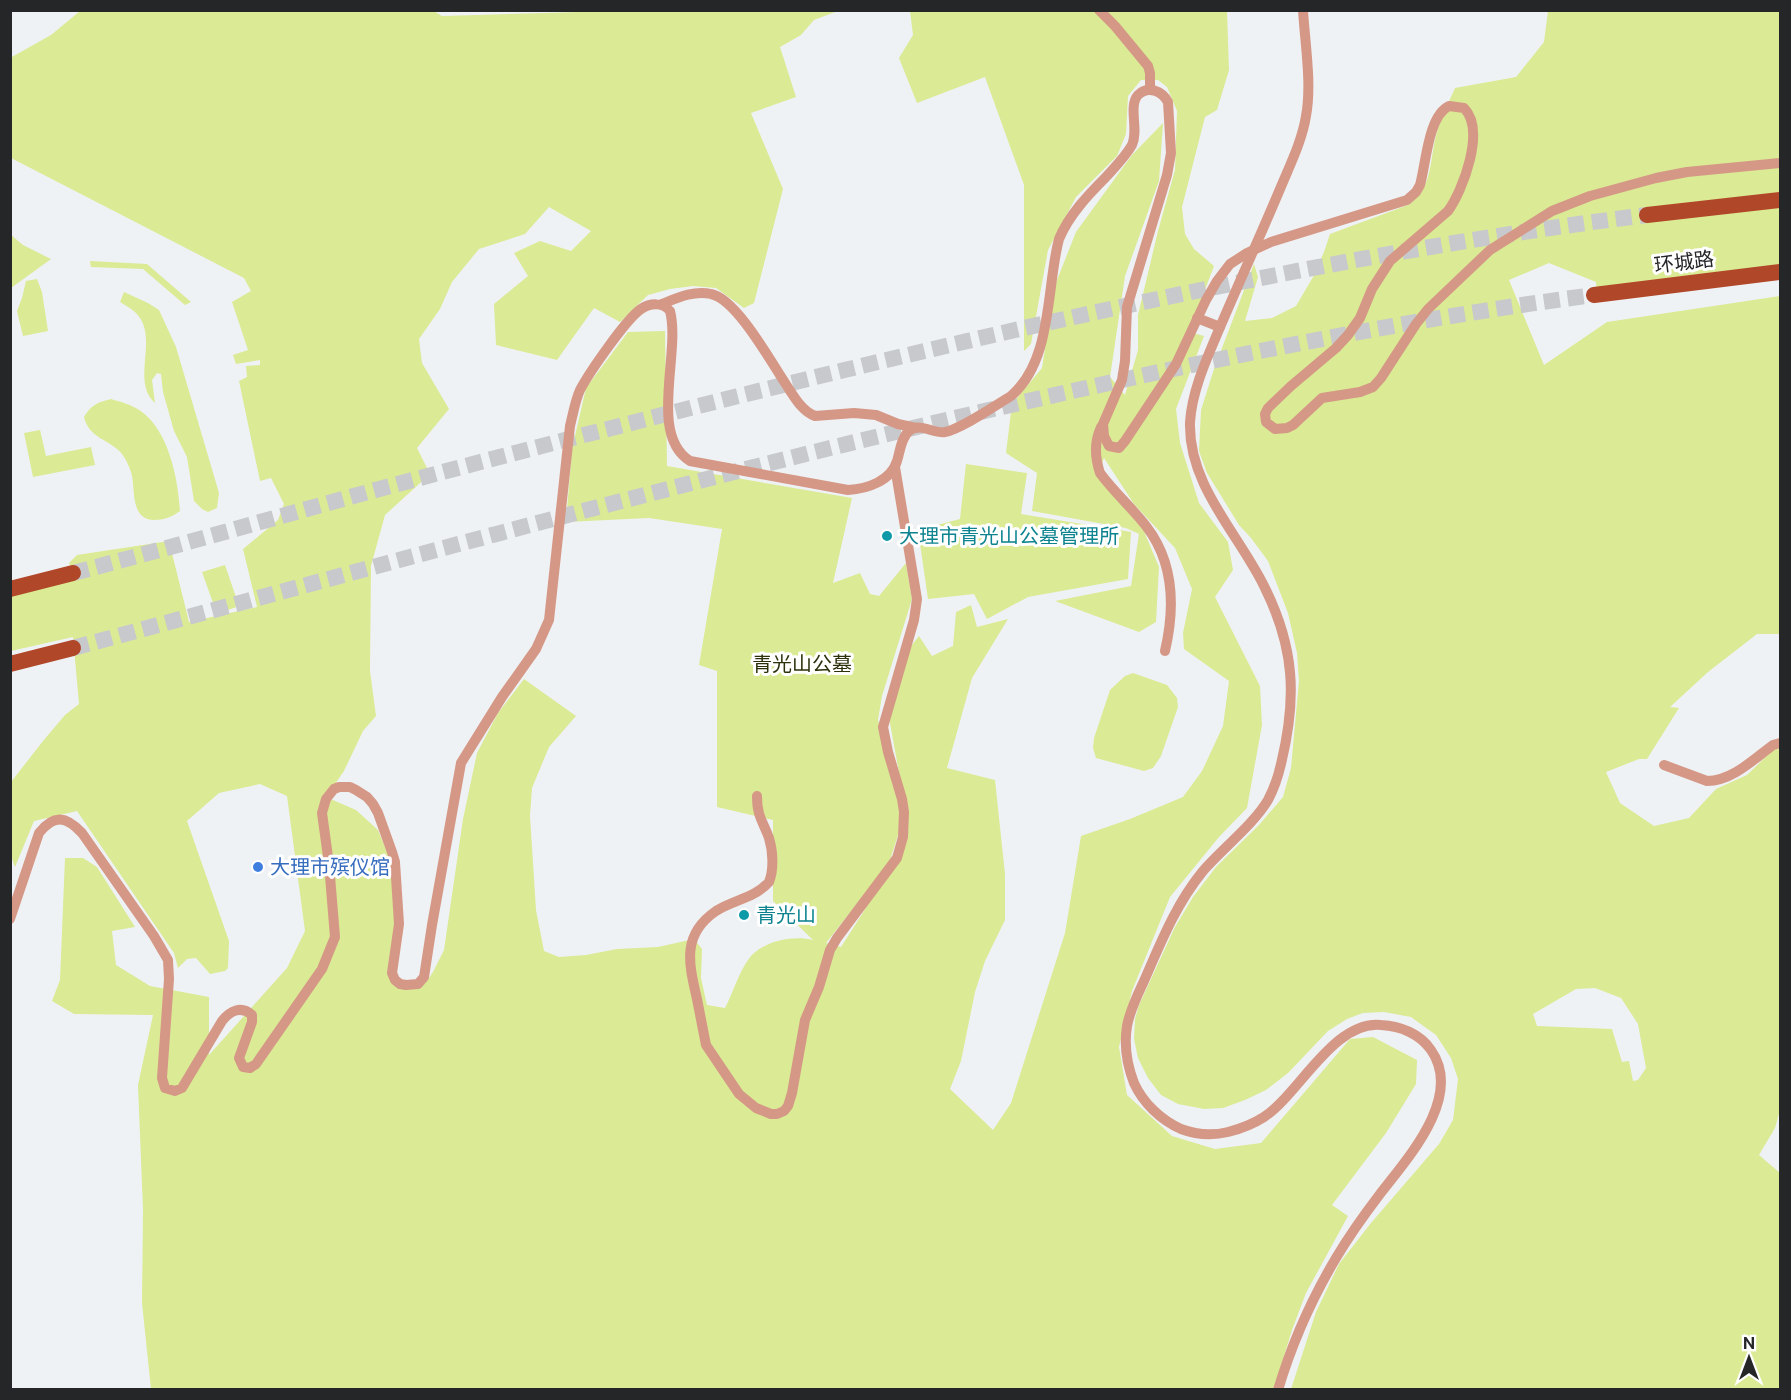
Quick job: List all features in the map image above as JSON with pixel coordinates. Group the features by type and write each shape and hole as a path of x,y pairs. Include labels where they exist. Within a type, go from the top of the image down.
{"main road":[{"path":"1647,215 1780,200"},
{"name":"环城路","path":"1594,295 1780,272"},
{"path":"10,589 73,573"},
{"path":"10,664 73,648"}],"street":[{"path":"1099,10 1148,66 1150,90"},
{"path":"1278,1389 1298,1330 1334,1260 1365,1214 1423,1137 1432,1121 1438,1097 1440,1070 1434,1054 1427,1045 1408,1031 1381,1024 1362,1026 1334,1046 1269,1114 1237,1130 1211,1135 1193,1133 1170,1124 1161,1117 1142,1096 1132,1076 1126,1048 1128,1021 1133,1005 1159,944 1187,891 1216,856 1260,812 1269,798 1280,770 1291,711 1289,663 1273,608 1263,585 1210,495 1196,466 1190,424 1200,375 1299,144 1306,117 1308,93 1303,10"},
{"path":"10,918 39,833 46,824 53,820 63,820 72,824 82,833 166,954 169,979 162,1078 165,1088 175,1091 182,1088 222,1021 236,1010 246,1011 252,1016 239,1059 243,1067 253,1067 322,969 335,937 329,864 321,813 324,802 334,789 344,786 356,790 373,804 394,862 399,924 392,973 400,984 414,985 422,980 426,972 432,925 461,763 502,697 536,649 549,620 570,426 577,397 597,364 638,311 649,305 662,304 680,297 698,293 712,294 727,301 740,316 796,400 811,414 815,416 854,413 876,415 916,428 939,432 952,430 1011,396 1020,388 1042,343 1058,244 1062,233 1080,207 1119,163 1133,143 1135,100 1140,93 1150,90 1161,93 1168,102 1170,162 1127,307 1124,374 1098,435 1096,449 1100,473 1145,525 1157,543 1164,560 1172,598 1171,623 1165,651"},
{"path":"1103,424 1106,441 1112,447 1119,448 1176,364 1197,318 1217,281 1230,264 1257,248 1294,234 1401,203 1413,196 1423,174 1435,123 1442,110 1449,106 1459,106 1467,112 1473,128 1472,146 1463,183 1452,205 1390,261 1372,289 1360,318 1348,335 1268,408 1265,414 1266,422 1272,427 1279,429 1289,427 1322,398 1360,392 1375,385 1428,309 1490,250 1552,211 1590,196 1656,178 1687,172 1780,163"},
{"path":"662,304 670,311 673,327 669,431 674,443 690,462 848,490 864,487 890,474 895,467 905,436 916,428"},
{"path":"1197,318 1220,327"},
{"path":"757,796 759,818 770,840 772,867 769,882 755,893 716,911 702,924 691,944 689,965 706,1045 711,1054 744,1099 760,1110 777,1114 788,1106 803,1024 819,987 830,950 897,858 903,837 902,799 883,727 914,620 917,599 895,467"},
{"path":"1664,765 1707,782 1715,782 1733,774 1773,745 1780,743"}],"green space":[{"name":"青光山公墓","path":"432,10 442,16 580,12 581,10 838,11 814,20 801,35 780,47 796,97 751,113 783,189 754,303 744,308 716,288 693,286 670,289 648,295 620,322 594,308 557,360 496,345 494,304 528,276 514,253 540,241 571,251 591,231 549,207 525,234 479,249 452,282 440,309 419,339 422,363 449,409 417,448 430,474 385,515 371,566 370,671 376,716 363,731 344,771 326,797 356,810 378,830 392,864 396,922 394,984 427,981 444,950 463,819 477,753 498,713 524,679 576,716 549,747 532,788 530,816 536,910 544,951 559,957 586,955 617,949 658,947 694,939 702,949 701,978 707,1005 725,1008 742,971 754,953 769,944 787,939 813,940 773,901 773,820 717,807 717,671 699,665 722,529 649,518 566,522 572,449 586,388 628,332 665,331 667,466 852,498 833,583 860,573 870,594 879,596 906,563 912,599 882,696 878,720 899,787 899,832 890,860 903,838 904,800 888,712 904,655 919,636 932,656 953,646 956,612 971,605 977,627 1008,619 972,678 947,768 995,780 1005,874 1005,920 985,961 975,992 961,1061 950,1089 993,1130 1011,1103 1065,933 1081,836 1183,797 1202,771 1223,726 1229,681 1184,649 1183,633 1192,589 1175,548 1134,504 1104,458 1097,476 1143,529 1159,567 1156,622 1139,632 1055,601 1131,586 1139,534 1126,528 1032,511 1037,473 1006,453 1012,404 1042,368 1055,285 1076,232 1132,155 1163,123 1159,181 1125,276 1110,377 1125,395 1138,350 1138,315 1175,170 1177,111 1167,87 1158,80 1141,80 1128,96 1126,134 1117,156 1076,197 1048,250 1031,344 1024,351 1024,185 985,77 917,103 899,58 913,35 910,11 1227,11 1229,70 1217,110 1205,117 1182,207 1185,234 1194,249 1214,266 1189,332 1204,336 1176,409 1180,443 1199,503 1228,542 1233,570 1215,597 1260,686 1262,725 1247,808 1219,837 1170,897 1132,991 1119,1047 1127,1095 1172,1136 1215,1149 1261,1143 1350,1039 1373,1037 1417,1060 1416,1084 1386,1133 1332,1205 1348,1216 1306,1293 1274,1389 151,1389 142,1303 143,1210 138,1085 153,1015 74,1014 52,1001 60,980 65,858 83,858 97,867 135,927 112,931 116,965 150,986 209,997 209,1055 287,968 305,931 287,796 260,784 219,793 187,821 229,941 228,968 225,971 210,974 196,958 187,959 178,968 174,953 77,811 34,821 15,867 11,856 11,782 65,715 79,704 73,637 11,651 11,596 76,579 69,563 77,555 169,541 189,622 257,607 243,549 278,520 284,504 271,478 260,481 239,381 247,377 246,366 260,365 260,360 236,364 233,355 248,350 232,302 251,291 244,278 11,158 10,58 51,35 80,11","holes":["886,867 864,911 841,947 826,943"]},
{"path":"1548,11 1780,11 1780,267 1597,294 1596,282 1549,263 1509,280 1544,365 1607,322 1780,296 1780,634 1757,634 1708,672 1670,707 1679,708 1647,759 1639,759 1606,772 1620,803 1654,826 1689,818 1716,789 1747,775 1777,746 1780,746 1780,1110 1775,1128 1759,1155 1780,1173 1780,1389 1291,1389 1316,1312 1339,1264 1439,1144 1453,1120 1458,1079 1451,1058 1436,1035 1411,1017 1384,1012 1363,1013 1347,1019 1328,1031 1288,1073 1266,1090 1223,1108 1204,1109 1178,1104 1161,1095 1148,1078 1138,1058 1134,1039 1135,1019 1139,1005 1175,927 1193,897 1216,867 1259,825 1283,797 1291,768 1299,681 1297,653 1288,613 1268,561 1239,525 1207,473 1199,451 1201,410 1254,264 1258,277 1245,321 1272,318 1296,306 1313,277 1330,234 1408,205 1422,190 1429,172 1439,126 1455,88 1516,77 1544,42","holes":["1595,988 1621,998 1638,1024 1646,1068 1638,1080 1633,1081 1629,1061 1622,1062 1612,1029 1537,1026 1533,1014 1576,989"]},
{"path":"11,235 23,245 51,259 11,288"},
{"path":"90,261 147,264 191,302 185,305 143,269 91,267"},
{"path":"37,279 42,292 48,331 23,336 17,311 26,281"},
{"path":"124,292 159,310 176,347 219,493 217,508 208,512 194,501 187,457 174,431 163,392 161,374 157,373 152,380 155,403 148,394 144,371 146,334 143,323 136,313 120,302"},
{"path":"111,399 142,412 159,431 170,457 177,485 180,511 174,515 154,520 141,515 136,504 131,474 122,454 90,430 84,417 92,407"},
{"path":"40,430 46,456 91,447 95,465 33,477 24,433"},
{"path":"966,464 1027,473 1021,514 1131,532 1128,579 1028,597 987,619 974,594 928,599 918,530 960,519"},
{"path":"225,565 239,606 217,614 202,572"},
{"path":"1133,673 1167,685 1177,698 1178,707 1161,756 1153,768 1144,771 1096,758 1093,748 1094,738 1110,690 1125,676"}],"tunnel":[{"path":"73,573 551,444 787,384 1024,328 1334,264 1490,237 1647,215"},
{"path":"73,648 558,518 923,425 1250,353 1456,315 1594,295"}],"place":[{"name":"大理市青光山公墓管理所","path":"887,536"},
{"name":"大理市殡仪馆","path":"258,867"},
{"name":"青光山","path":"744,915"}]}
